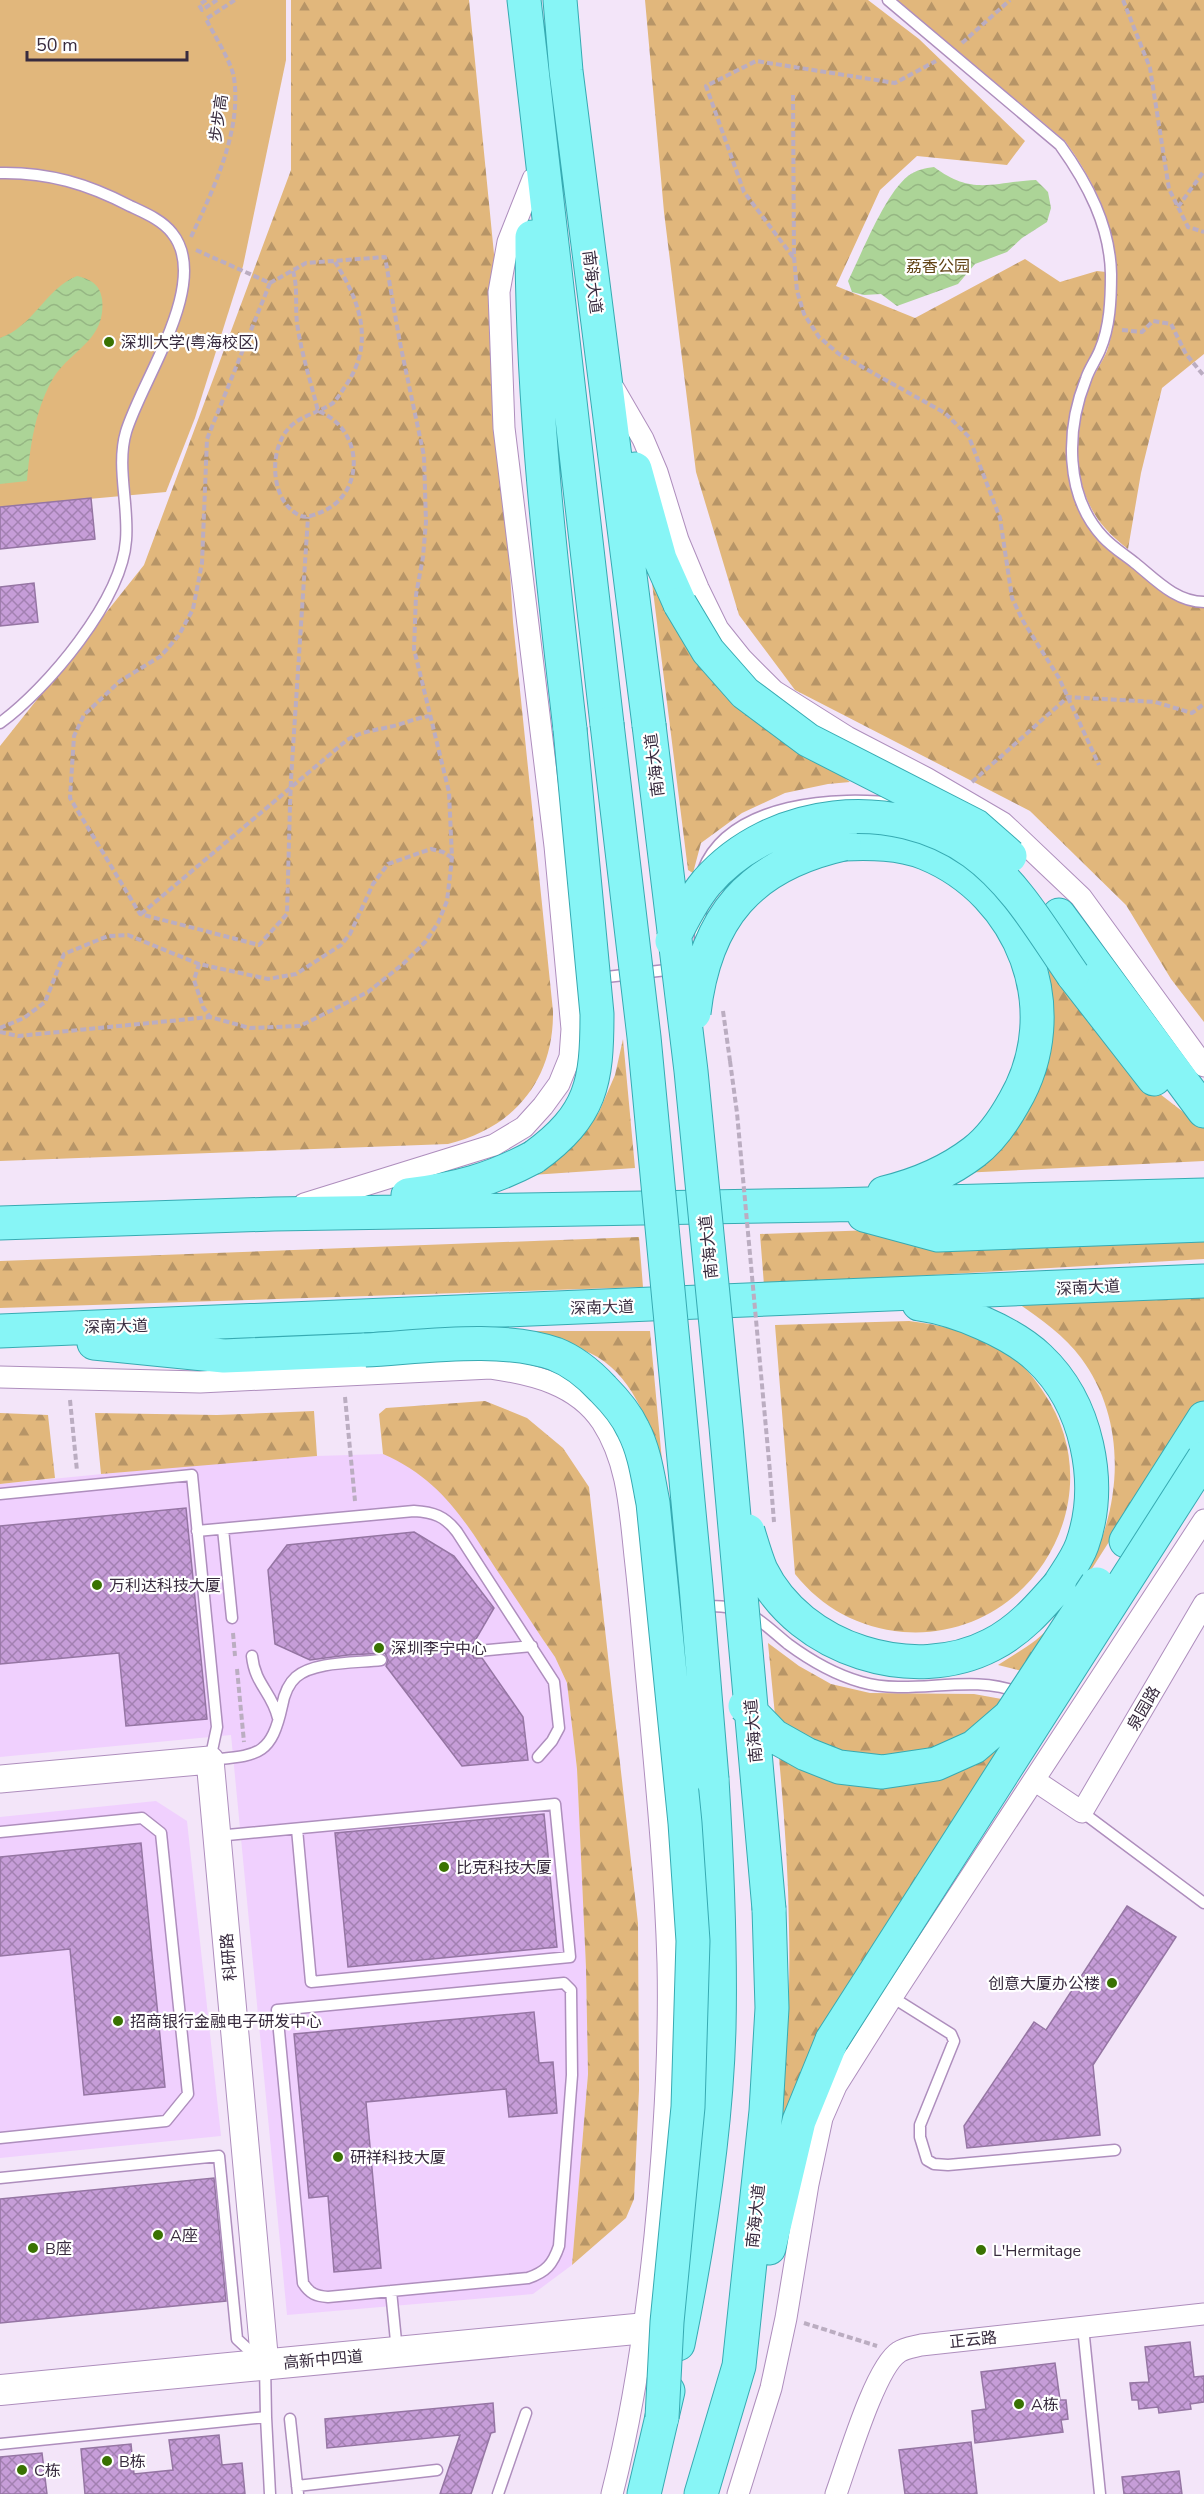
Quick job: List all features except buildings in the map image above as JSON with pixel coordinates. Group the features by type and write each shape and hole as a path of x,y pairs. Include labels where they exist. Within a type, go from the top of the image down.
{"main road":[{"path":"524,0 644,1037 696,1586 717,1862 720,1944 719,2031 712,2123 681,2329 644,2494"},
{"name":"南海大道","path":"560,0 566,71 691,1071 726,1426 769,1909 772,2008 766,2111 739,2366 701,2494"},
{"path":"274,1214 430,1192 478,1183 508,1171 555,1142 571,1124 585,1102 594,1079 597,1056 597,1014 570,729 543,489 532,314 533,88"},
{"path":"599,325 660,559 680,604 708,651 745,693 808,740 975,826 1000,845 1059,915 1204,1113"},
{"path":"644,1037 670,944 686,910 708,882 734,857 765,838 799,824 834,817 871,816 906,822 940,834 972,851 1000,875 1023,902 1073,975 1157,1083 1204,1113"},
{"path":"691,1071 696,995 703,965 714,935 732,907 755,883 782,864 812,851 844,844 884,843 924,853 960,872 991,898 1015,930 1031,967 1038,1007 1035,1047 1024,1086 1004,1121 976,1151 942,1173 898,1189 830,1205"},
{"path":"0,1224 274,1214 830,1205 1204,1195"},
{"path":"830,1205 938,1235 1204,1225"},
{"path":"0,1212 99,1219"},
{"name":"深南大道","path":"0,1331 1204,1281"},
{"path":"726,1426 746,1524 762,1571 782,1600 808,1626 844,1646 881,1658 918,1662 955,1658 990,1645 1016,1629 1036,1612 1059,1585 1082,1546 1091,1508 1090,1462 1082,1428 1063,1386 1039,1358 1015,1340 970,1318 924,1304 870,1296"},
{"path":"0,1331 224,1356 480,1344 522,1346 557,1355 589,1374 611,1397 633,1427 644,1458 656,1527 685,1823 693,1941 692,2038 688,2107 667,2322 662,2418"},
{"path":"696,1586 722,1665 738,1699 774,1736 806,1754 839,1767 882,1772 936,1764 974,1747 1010,1716 1204,1418"},
{"path":"739,2366 760,2290 799,2121 832,2040 1204,1458"},
{"name":"高新中四道","path":"0,2390 646,2328"}],"street":[{"path":"274,1214 494,1145 524,1127 543,1106 559,1084 570,1058 572,1029 555,846 504,428 499,292 508,242 532,180"},
{"path":"614,389 643,439 657,472 678,540 698,588 718,629 742,659 774,691 847,737 926,778 1003,823 1081,897 1204,1066"},
{"path":"0,1377 200,1382 491,1368 530,1374 569,1390 600,1419 616,1448 628,1496 641,1613 663,1866 668,1965 666,2131 646,2328 612,2494"},
{"path":"738,2494 771,2388 822,2118 837,2086 892,1997 1034,1780 1065,1712 1204,1520"},
{"name":"泉园路","path":"1082,1812 1204,1604"},
{"path":"0,1779 210,1760"},
{"name":"科研路","path":"210,1760 265,2365"},
{"path":"1034,1780 1082,1812"},
{"name":"正云路","path":"899,2352 921,2345 1204,2314"},
{"path":"836,2494 873,2393 885,2367 899,2352"}],"lane":[{"path":"888,0 1060,146 1081,174 1100,213 1108,245 1110,292 1101,350 1086,377 1080,395 1072,434 1071,461 1087,514 1104,538 1173,593 1189,602 1204,602"},
{"path":"0,173 50,175 103,192 161,223 178,242 183,254 182,286 176,318 125,432 121,457 126,519 126,541 122,566 105,604 73,647 40,689 0,723"},
{"path":"568,981 691,967 700,940 701,876 709,856 724,838 750,823 788,808 828,801 874,800 900,804 926,778"},
{"path":"0,1494 192,1475 217,1727 210,1760 245,1756 255,1753 270,1742 274,1736 286,1691 296,1677 304,1672 327,1665 381,1660"},
{"path":"197,1531 356,1516 428,1512 449,1521 554,1683 559,1728 552,1742 538,1757"},
{"path":"223,1529 232,1618"},
{"path":"641,1613 726,1606 754,1614 787,1643 825,1669 862,1683 894,1687 971,1683 1002,1686 1065,1712"},
{"path":"478,1651 532,1646"},
{"path":"252,1656 255,1674 273,1702 279,1719"},
{"path":"217,1836 555,1804 570,1957 311,1982 297,1829"},
{"path":"1082,1812 1204,1903"},
{"path":"0,1832 142,1818 161,1833 188,2094 166,2121 0,2138"},
{"path":"564,1983 571,1990 572,2075 559,2246 555,2259 540,2274 528,2278 391,2291 317,2296 309,2292 303,2283 277,2010 564,1983"},
{"path":"892,1997 951,2034 954,2041 920,2125 920,2138 927,2160 934,2164 948,2165 1115,2150"},
{"path":"0,2178 219,2156 237,2339 265,2365 270,2494"},
{"path":"391,2291 397,2352"},
{"path":"1083,2327 1100,2494"},
{"path":"498,2494 526,2413"},
{"path":"0,2444 266,2417"},
{"path":"290,2419 297,2490 437,2470"}],"path":[{"path":"206,0 199,4 202,10 218,0"},
{"name":"步步高","path":"235,0 206,19 234,76 234,110 222,168 187,246 270,283"},
{"path":"794,257 744,192 706,86 756,61 895,83 951,53 1010,0"},
{"path":"1123,0 1150,68 1169,189 1188,227 1204,232"},
{"path":"793,95 794,257 797,291 804,314 819,337 839,354 945,413 969,437 1000,518 1012,598 1023,621 1059,678 1099,765"},
{"path":"1178,207 1204,171"},
{"path":"0,1030 18,1036 210,1017 250,1028 300,1026 368,992 425,942 438,923 447,901 452,858 449,792 414,649 416,595 426,522 424,456 400,343 385,257 306,263 270,283 207,439 202,563 193,609 179,635 161,656 120,681 84,715 74,736 70,798 140,914 259,945 287,914 290,796 308,517"},
{"path":"293,271 296,279 300,342 318,411 336,420 346,432 351,442 354,466 349,485 343,494 327,510 308,517 301,516 282,495 276,480 276,458 282,438 289,429 297,422 318,411 335,401 356,368 363,332 359,308 350,284 335,262"},
{"path":"1106,328 1142,332 1153,321 1171,324 1186,354 1204,376"},
{"path":"958,796 1068,697 1155,702 1192,713 1204,704"},
{"path":"140,914 346,740 375,728 429,716"},
{"path":"0,1030 24,1018 45,1002 64,954 108,936 128,935 199,964 268,979 296,974 341,945 350,934 373,884 388,864 431,849 443,852 452,858"},
{"path":"199,964 194,980 202,1007 210,1017"},
{"path":"723,1004 738,1125 775,1531"},
{"path":"345,1397 356,1516"},
{"path":"70,1400 78,1486"},
{"path":"232,1618 245,1756"},
{"path":"786,2318 899,2352"}],"shaded area":[{"path":"383,1454 404,1463 431,1483 457,1509 555,1657 567,1683 577,1769 586,1968 588,2074 572,2265 533,2294 287,2315 231,1735 0,1757 0,1484 205,1464"},
{"name":"招商银行金融电子研发中心","path":"156,1801 187,1821 221,2136 0,2158 0,1817"}],"green space":[{"name":"深圳大学(粤海校区)","path":"0,0 286,0 286,60 243,266 195,418 166,492 0,507"},
{"path":"291,0 469,0 500,315 498,375 513,622 553,1011 546,1059 538,1079 526,1097 510,1113 472,1137 448,1144 0,1161 0,746 144,565 291,170"},
{"name":"荔香公园","path":"645,0 868,0 919,39 1025,141 1007,165 917,156 880,190 836,286 915,318 1025,259 1060,282 1097,271 1106,272 1104,309 1099,336 1081,378 1071,412 1067,447 1070,482 1082,516 1110,549 1164,593 1183,603 1204,607 1204,1022 1171,979 1126,905 1030,811 795,690 739,615 696,472 664,212"},
{"path":"897,0 1204,0 1204,354 1162,388 1141,473 1128,549 1109,532 1094,513 1086,498 1079,464 1079,429 1082,412 1092,380 1109,345 1116,302 1116,258 1112,237 1099,198 1065,141"},
{"path":"651,575 823,762 850,782 785,793 742,813 701,843 693,873 688,870"},
{"path":"1036,934 1147,1084 1204,1128 1204,1161 961,1173 1052,1000 1049,972"},
{"path":"623,1039 635,1168 517,1176 573,1145 599,1112 615,1075"},
{"path":"1204,1218 1204,1259 764,1285 760,1234"},
{"path":"639,1237 643,1287 0,1308 0,1261"},
{"path":"1204,1295 1204,1401 1186,1421 1026,1672 998,1665 1049,1628 1081,1582 1095,1556 1105,1528 1112,1499 1115,1470 1113,1440 1107,1411 1097,1384 1068,1342 1019,1304"},
{"path":"909,1321 946,1327 970,1334 1004,1350 1021,1364 1044,1393 1064,1434 1070,1476 1065,1518 1048,1556 1022,1589 989,1614 948,1629 903,1632 871,1626 843,1614 817,1597 795,1574 775,1325"},
{"path":"534,1331 650,1331 662,1461 644,1414 617,1373 590,1353"},
{"path":"485,1401 527,1418 563,1448 589,1487 638,1923 639,2090 634,2199 626,2218 572,2265 588,2074 586,1968 577,1769 567,1683 555,1657 473,1533 449,1502 420,1475 383,1454 379,1414 386,1408"},
{"path":"314,1411 317,1456 101,1474 95,1413 217,1415"},
{"path":"0,1413 48,1415 55,1478 0,1484"},
{"path":"768,1643 799,1666 831,1684 870,1693 974,1694 1007,1700 998,1756 777,2170 788,2020 789,1929 784,1822"}],"water":[{"path":"934,167 960,182 972,184 1036,180 1048,192 1051,208 1047,222 1022,238 1007,252 975,264 958,284 897,306 881,294 864,295 852,292 848,281 891,196 908,176"},
{"path":"77,276 97,286 101,294 102,314 99,326 85,345 58,371 45,393 34,430 27,481 0,484 0,338 12,333 22,325 57,289"}],"place":[{"name":"深圳大学(粤海校区)","path":"109,342"},
{"name":"万利达科技大厦","path":"97,1585"},
{"name":"深圳李宁中心","path":"379,1648"},
{"name":"比克科技大厦","path":"444,1867"},
{"name":"创意大厦办公楼","path":"1112,1983"},
{"name":"招商银行金融电子研发中心","path":"118,2021"},
{"name":"研祥科技大厦","path":"338,2157"},
{"name":"A座","path":"158,2235"},
{"name":"B座","path":"33,2248"},
{"name":"L'Hermitage","path":"981,2250"},
{"name":"A栋","path":"1019,2404"},
{"name":"B栋","path":"107,2461"},
{"name":"C栋","path":"22,2470"}]}
